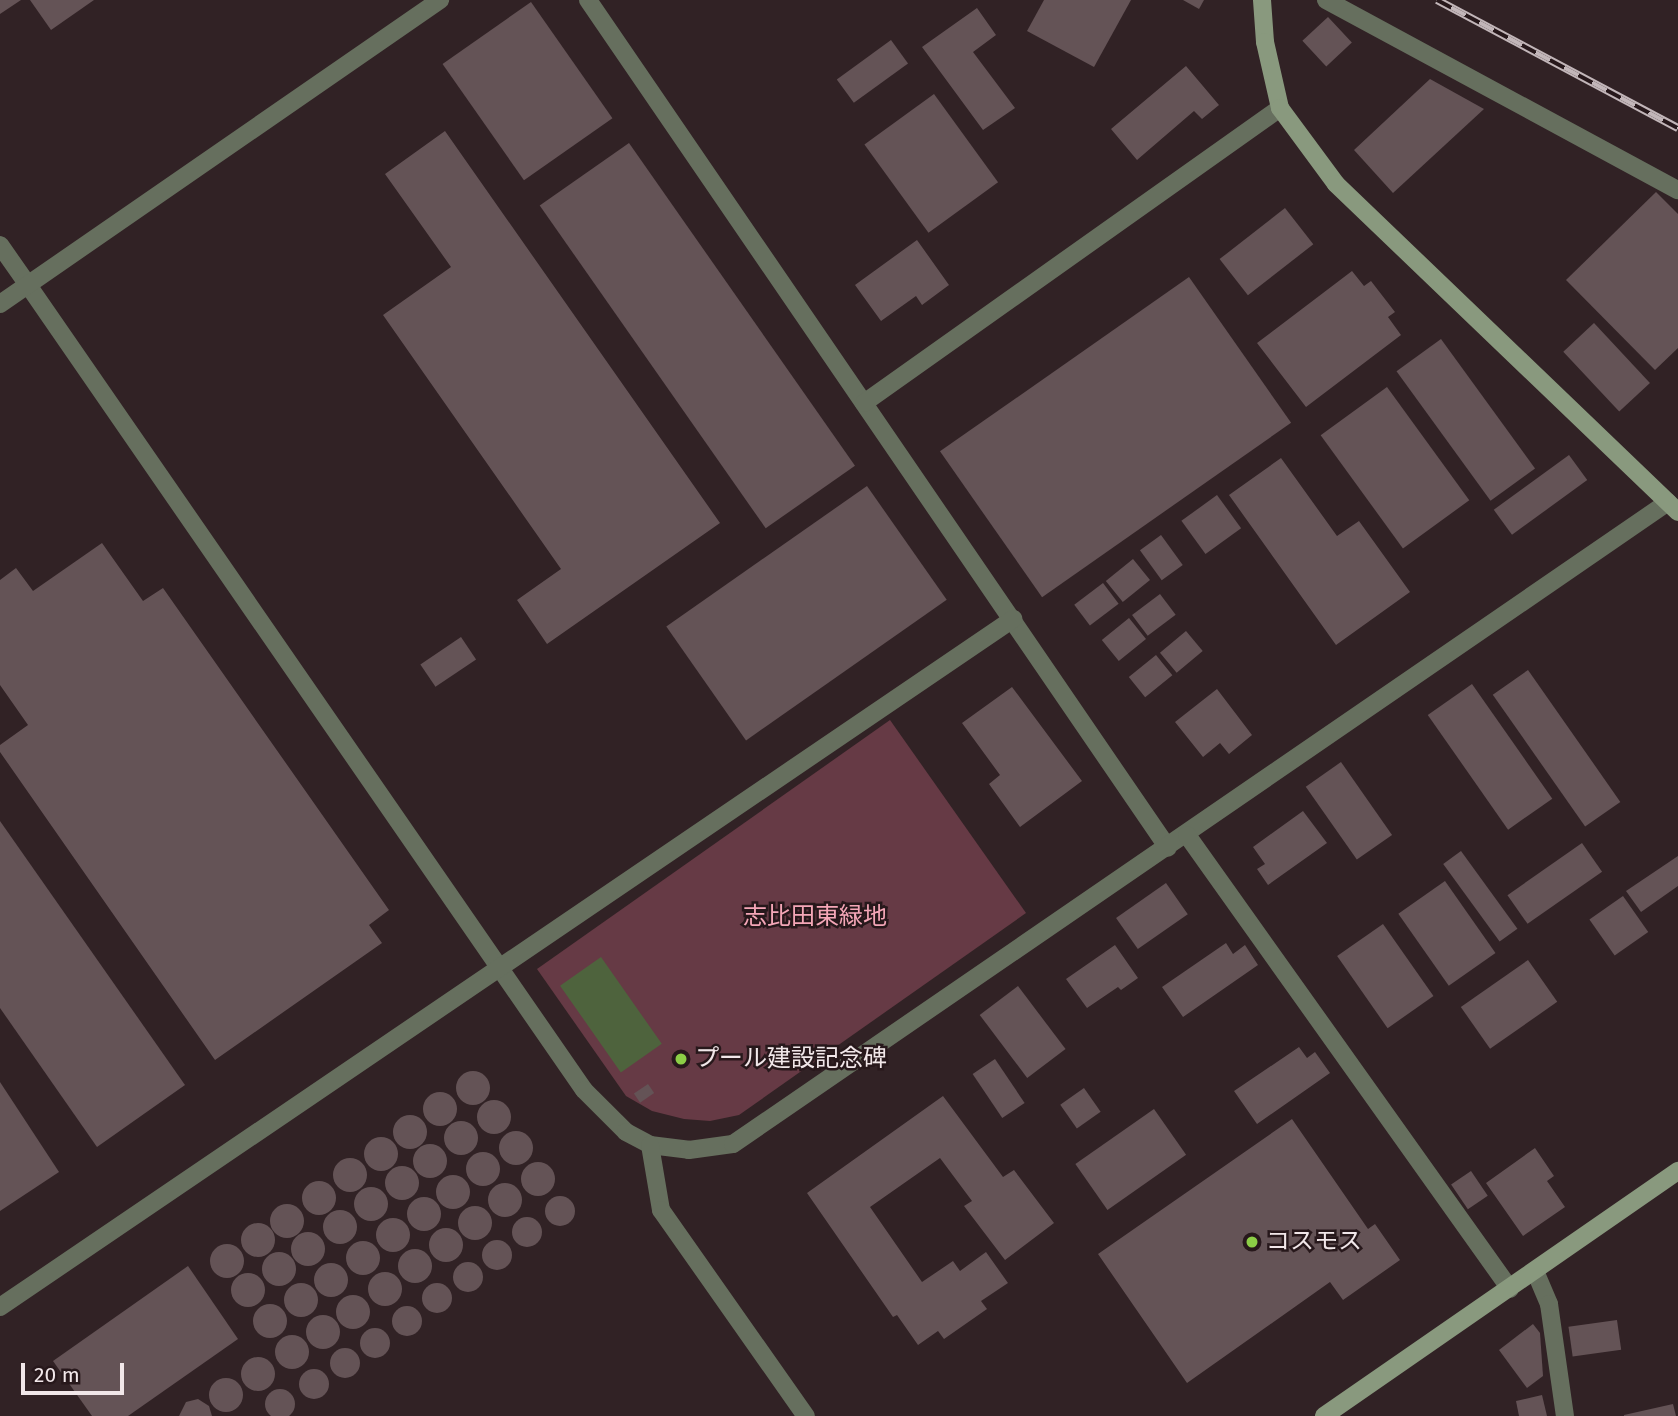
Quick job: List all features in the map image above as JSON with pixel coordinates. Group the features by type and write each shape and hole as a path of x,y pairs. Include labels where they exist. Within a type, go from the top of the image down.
{"street":[{"path":"0,304 440,0"},
{"path":"588,0 1168,848"},
{"path":"0,245 584,1090 626,1132 650,1145 688,1150 733,1144 1673,507 1336,184 1280,108 1265,42 1262,0"},
{"path":"1326,0 1678,190"},
{"path":"864,403 1280,108"},
{"path":"0,1307 500,970 1013,619"},
{"path":"1187,835 1510,1289"},
{"path":"650,1145 661,1210 806,1416"},
{"path":"1324,1416 1678,1171"},
{"path":"1535,1271 1549,1304 1565,1416"}],"green space":[{"name":"志比田東緑地","path":"890,720 1026,913 739,1115 710,1121 684,1119 652,1111 626,1096 537,969"}],"shaded area":[{"path":"601,957 662,1044 621,1073 560,986"}],"building":[{"path":"0,0 21,0 0,14"},
{"path":"30,0 94,0 51,30"},
{"path":"1044,0 1131,0 1094,67 1027,31"},
{"path":"1183,0 1204,0 1199,9"},
{"path":"531,2 612,118 524,180 443,64"},
{"path":"977,8 996,35 973,52 1015,108 983,130 922,47"},
{"path":"1328,17 1352,43 1326,66 1302,41"},
{"path":"891,40 908,63 854,103 837,79"},
{"path":"1186,66 1219,105 1202,119 1194,111 1137,160 1111,129"},
{"path":"1430,79 1484,109 1393,193 1354,150"},
{"path":"934,94 998,182 928,233 864,145"},
{"path":"445,131 720,523 547,644 517,600 561,569 383,315 451,267 385,174"},
{"path":"629,143 855,466 766,528 540,206"},
{"path":"1656,192 1678,214 1678,348 1655,370 1566,280"},
{"path":"1285,208 1313,244 1248,295 1220,259"},
{"path":"917,240 949,285 922,305 916,296 881,321 855,285"},
{"path":"1352,271 1364,286 1371,281 1395,312 1388,317 1401,335 1306,407 1257,343"},
{"path":"1189,277 1291,423 1042,597 940,451"},
{"path":"1594,323 1650,383 1619,412 1563,352"},
{"path":"1441,339 1535,468 1491,501 1397,371"},
{"path":"1387,387 1469,500 1403,548 1321,435"},
{"path":"1569,455 1587,480 1512,535 1494,510"},
{"path":"1281,458 1337,536 1359,521 1410,592 1336,645 1229,495"},
{"path":"867,486 947,600 746,740 666,627"},
{"path":"1217,495 1241,528 1206,554 1181,521"},
{"path":"1161,535 1183,565 1162,580 1140,550"},
{"path":"102,543 143,601 163,588 389,910 369,925 382,943 215,1060 0,752 0,745 28,725 0,685 0,580 16,568 33,591"},
{"path":"1133,559 1150,580 1123,602 1106,581"},
{"path":"1103,583 1119,604 1090,625 1074,605"},
{"path":"1160,594 1176,615 1148,636 1132,615"},
{"path":"1129,618 1146,639 1119,661 1102,640"},
{"path":"1186,631 1203,651 1177,673 1160,653"},
{"path":"461,637 476,659 435,687 420,664"},
{"path":"1156,655 1172,675 1145,697 1129,677"},
{"path":"1528,670 1620,802 1585,827 1493,695"},
{"path":"1472,684 1552,799 1508,830 1428,715"},
{"path":"1012,687 1082,781 1020,827 989,784 1000,775 962,723"},
{"path":"1217,689 1252,735 1229,754 1220,743 1203,757 1175,722"},
{"path":"1341,762 1392,835 1357,860 1306,787"},
{"path":"1303,811 1327,843 1268,885 1257,869 1265,864 1253,847"},
{"path":"0,821 185,1085 97,1147 0,1008"},
{"path":"1582,843 1602,872 1528,924 1507,895"},
{"path":"1461,851 1517,929 1500,942 1443,864"},
{"path":"1678,856 1678,886 1641,912 1626,891"},
{"path":"1445,881 1495,953 1449,986 1398,914"},
{"path":"1166,883 1188,914 1138,949 1116,918"},
{"path":"1623,896 1648,932 1615,956 1589,920"},
{"path":"1383,924 1433,996 1388,1028 1337,956"},
{"path":"1226,943 1233,954 1245,945 1258,965 1183,1017 1162,987"},
{"path":"1115,945 1138,978 1121,990 1118,987 1087,1008 1066,979"},
{"path":"1528,960 1557,1002 1490,1049 1461,1007"},
{"path":"1018,986 1066,1049 1027,1078 980,1015"},
{"path":"1299,1047 1307,1058 1315,1052 1330,1073 1257,1124 1234,1091"},
{"path":"995,1059 1025,1103 1002,1118 973,1074"},
{"path":"473,1071 485,1076 490,1088 485,1100 473,1105 461,1100 456,1088 461,1076"},
{"path":"0,1082 59,1172 0,1211"},
{"path":"648,1084 654,1093 640,1103 634,1094"},
{"path":"1084,1088 1101,1112 1077,1128 1060,1105"},
{"path":"440,1092 452,1097 457,1109 452,1121 440,1126 428,1121 423,1109 428,1097"},
{"path":"943,1096 1003,1177 1014,1170 1054,1223 1005,1260 964,1206 972,1201 940,1158 870,1207 922,1282 953,1261 960,1271 986,1252 1008,1283 981,1301 987,1309 944,1339 938,1331 918,1345 897,1315 893,1317 807,1193"},
{"path":"494,1100 506,1105 511,1117 506,1129 494,1134 482,1129 477,1117 482,1105"},
{"path":"1154,1109 1186,1155 1107,1210 1075,1164"},
{"path":"410,1115 422,1120 427,1132 422,1144 410,1149 398,1144 393,1132 398,1120"},
{"name":"コスモス","path":"1292,1119 1368,1229 1375,1224 1400,1260 1343,1300 1330,1282 1187,1383 1098,1254"},
{"path":"461,1121 473,1126 478,1138 473,1150 461,1155 449,1150 444,1138 449,1126"},
{"path":"516,1131 528,1136 533,1148 528,1160 516,1165 504,1160 499,1148 504,1136"},
{"path":"381,1137 393,1142 398,1154 393,1166 381,1171 369,1166 364,1154 369,1142"},
{"path":"430,1144 442,1149 447,1161 442,1173 430,1178 418,1173 413,1161 418,1149"},
{"path":"1535,1148 1554,1176 1547,1181 1565,1207 1523,1236 1486,1183"},
{"path":"483,1152 495,1157 500,1169 495,1181 483,1186 471,1181 466,1169 471,1157"},
{"path":"350,1158 362,1163 367,1175 362,1187 350,1192 338,1187 333,1175 338,1163"},
{"path":"538,1162 550,1167 555,1179 550,1191 538,1196 526,1191 521,1179 526,1167"},
{"path":"402,1166 414,1171 419,1183 414,1195 402,1200 390,1195 385,1183 390,1171"},
{"path":"1471,1171 1488,1196 1468,1209 1451,1184"},
{"path":"453,1175 465,1180 470,1192 465,1204 453,1209 441,1204 436,1192 441,1180"},
{"path":"319,1181 331,1186 336,1198 331,1210 319,1215 307,1210 302,1198 307,1186"},
{"path":"505,1183 517,1188 522,1200 517,1212 505,1217 493,1212 488,1200 493,1188"},
{"path":"371,1187 383,1192 388,1204 383,1216 371,1221 359,1216 354,1204 359,1192"},
{"path":"560,1196 571,1200 575,1211 571,1222 560,1226 549,1222 545,1211 549,1200"},
{"path":"424,1197 436,1202 441,1214 436,1226 424,1231 412,1226 407,1214 412,1202"},
{"path":"287,1204 299,1209 304,1221 299,1233 287,1238 275,1233 270,1221 275,1209"},
{"path":"475,1206 487,1211 492,1223 487,1235 475,1240 463,1235 458,1223 463,1211"},
{"path":"340,1210 352,1215 357,1227 352,1239 340,1244 328,1239 323,1227 328,1215"},
{"path":"527,1217 538,1221 542,1232 538,1243 527,1247 516,1243 512,1232 516,1221"},
{"path":"393,1218 405,1223 410,1235 405,1247 393,1252 381,1247 376,1235 381,1223"},
{"path":"258,1223 270,1228 275,1240 270,1252 258,1257 246,1252 241,1240 246,1228"},
{"path":"446,1228 458,1233 463,1245 458,1257 446,1262 434,1257 429,1245 434,1233"},
{"path":"308,1232 320,1237 325,1249 320,1261 308,1266 296,1261 291,1249 296,1237"},
{"path":"497,1240 508,1244 512,1255 508,1266 497,1270 486,1266 482,1255 486,1244"},
{"path":"363,1241 375,1246 380,1258 375,1270 363,1275 351,1270 346,1258 351,1246"},
{"path":"227,1244 239,1249 244,1261 239,1273 227,1278 215,1273 210,1261 215,1249"},
{"path":"415,1249 427,1254 432,1266 427,1278 415,1283 403,1278 398,1266 403,1254"},
{"path":"279,1252 291,1257 296,1269 291,1281 279,1286 267,1281 262,1269 267,1257"},
{"path":"468,1262 479,1266 483,1277 479,1288 468,1292 457,1288 453,1277 457,1266"},
{"path":"331,1263 343,1268 348,1280 343,1292 331,1297 319,1292 314,1280 319,1268"},
{"path":"188,1266 238,1339 128,1416 92,1416 53,1361"},
{"path":"385,1272 397,1277 402,1289 397,1301 385,1306 373,1301 368,1289 373,1277"},
{"path":"248,1273 260,1278 265,1290 260,1302 248,1307 236,1302 231,1290 236,1278"},
{"path":"301,1283 313,1288 318,1300 313,1312 301,1317 289,1312 284,1300 289,1288"},
{"path":"437,1283 448,1287 452,1298 448,1309 437,1313 426,1309 422,1298 426,1287"},
{"path":"353,1295 365,1300 370,1312 365,1324 353,1329 341,1324 336,1312 341,1300"},
{"path":"270,1304 282,1309 287,1321 282,1333 270,1338 258,1333 253,1321 258,1309"},
{"path":"407,1306 418,1310 422,1321 418,1332 407,1336 396,1332 392,1321 396,1310"},
{"path":"323,1315 335,1320 340,1332 335,1344 323,1349 311,1344 306,1332 311,1320"},
{"path":"1617,1320 1621,1350 1573,1357 1568,1327"},
{"path":"1533,1324 1540,1333 1543,1376 1527,1388 1499,1350"},
{"path":"375,1328 386,1332 390,1343 386,1354 375,1358 364,1354 360,1343 364,1332"},
{"path":"292,1335 304,1340 309,1352 304,1364 292,1369 280,1364 275,1352 280,1340"},
{"path":"345,1348 356,1352 360,1363 356,1374 345,1378 334,1374 330,1363 334,1352"},
{"path":"258,1357 270,1362 275,1374 270,1386 258,1391 246,1386 241,1374 246,1362"},
{"path":"314,1369 325,1373 329,1384 325,1395 314,1399 303,1395 299,1384 303,1373"},
{"path":"226,1378 238,1383 243,1395 238,1407 226,1412 214,1407 209,1395 214,1383"},
{"path":"280,1389 290,1394 295,1404 290,1414 280,1419 270,1414 265,1404 270,1394"},
{"path":"1542,1395 1547,1416 1519,1416 1516,1401"},
{"path":"198,1399 209,1406 212,1416 179,1416 186,1402"},
{"path":"1673,1404 1676,1416 1624,1416 1624,1415"}],"railway":[{"path":"1437,0 1678,128"}],"place":[{"name":"プール建設記念碑","path":"681,1059"},
{"name":"コスモス","path":"1252,1242"}]}
